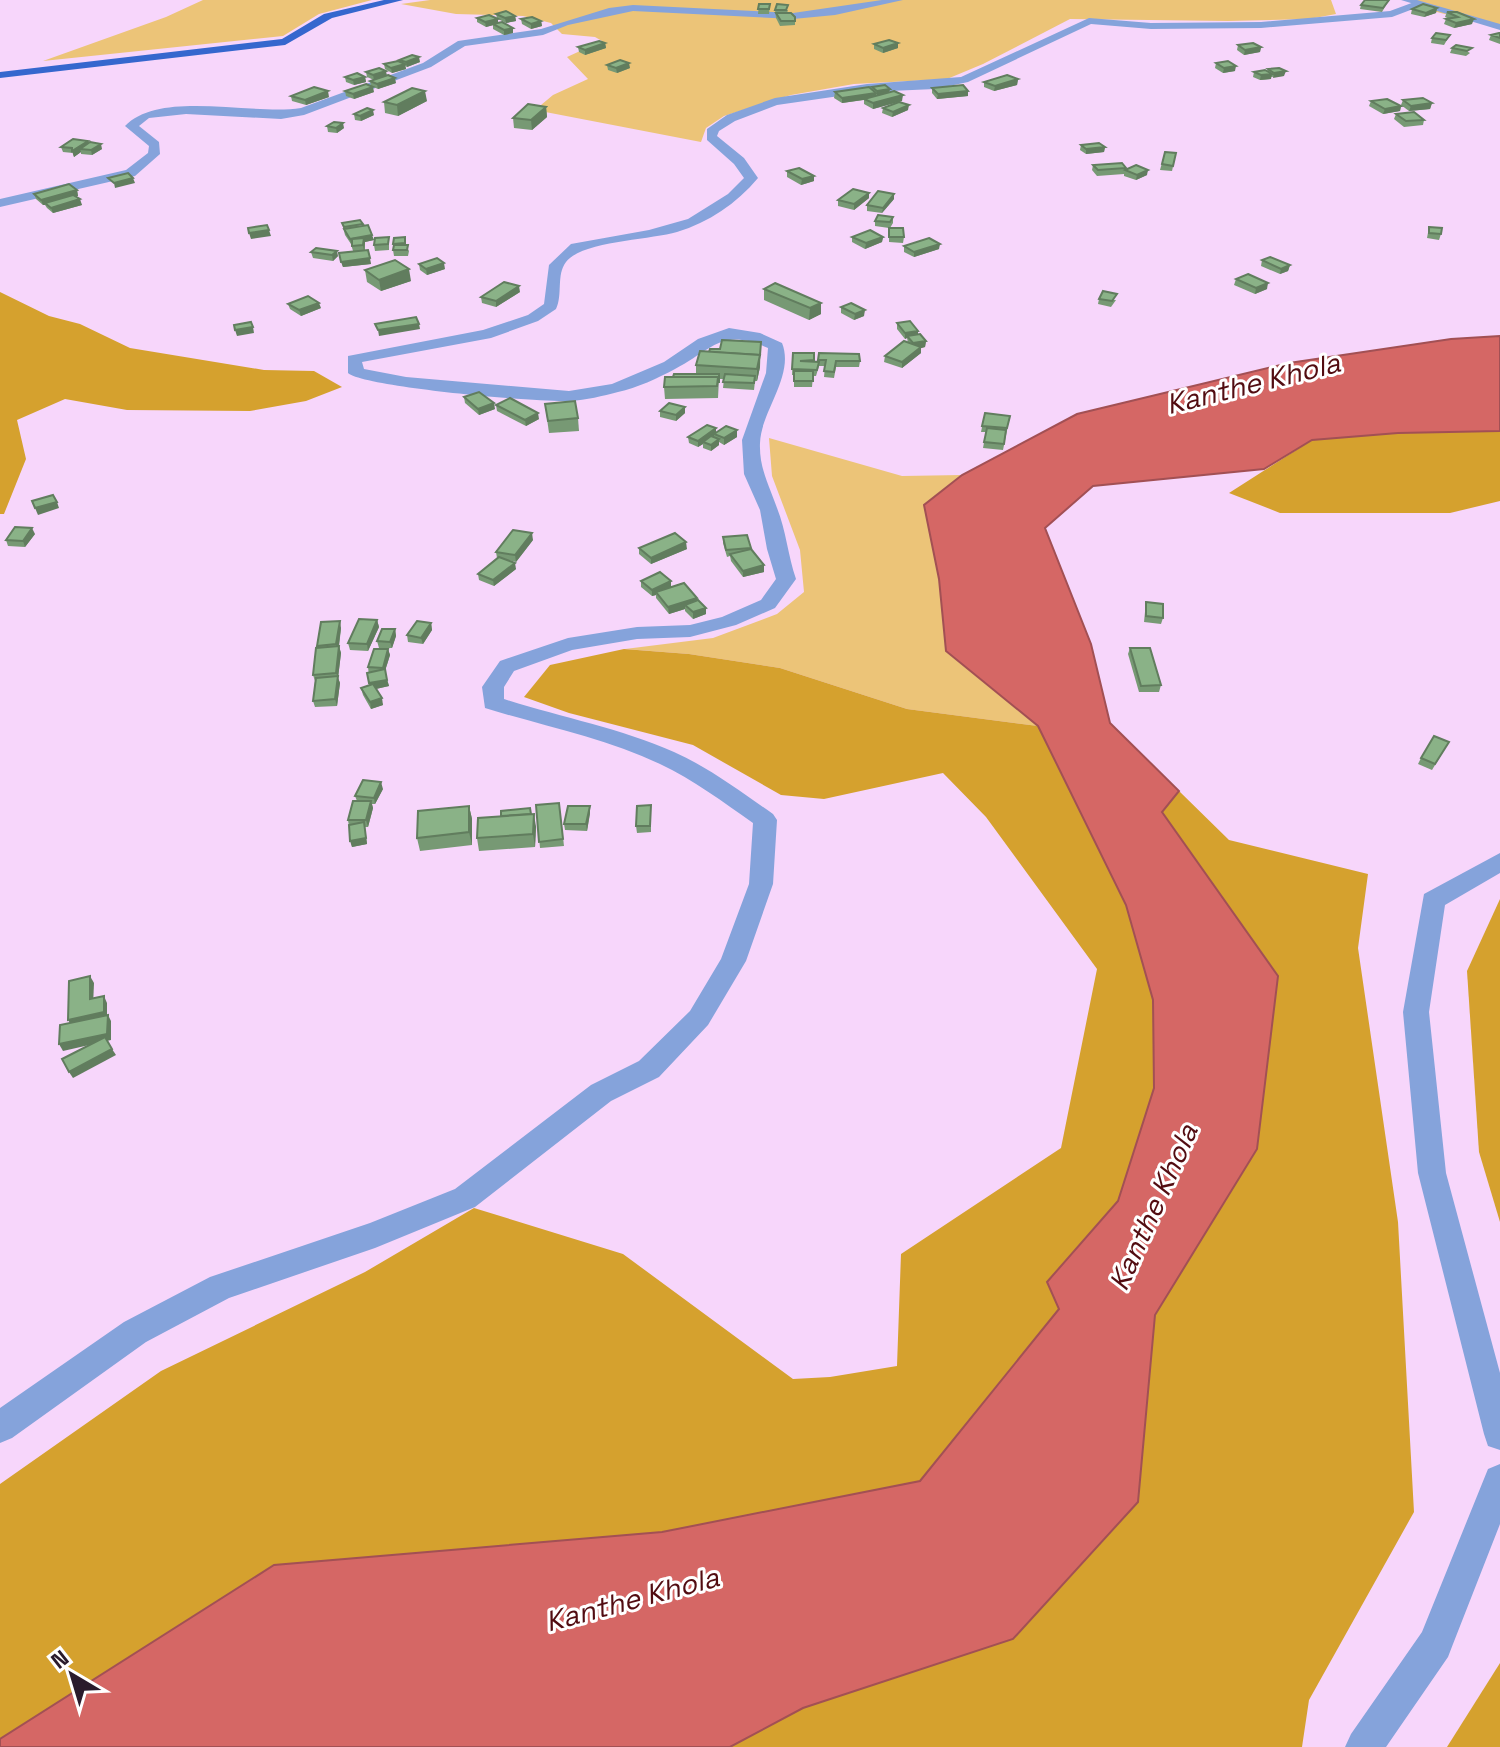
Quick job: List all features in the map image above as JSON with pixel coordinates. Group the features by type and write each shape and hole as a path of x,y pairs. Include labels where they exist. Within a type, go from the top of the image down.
{"main road":[{"path":"0,75 285,42 328,16 398,0"}],"street":[{"path":"0,203 130,173 154,154 155,145 131,126 145,115 186,110 281,115 304,111 427,65 462,43 533,34 564,23 633,8 793,16 898,0"},
{"path":"0,1427 135,1332 221,1287 375,1235 465,1198 601,1093 649,1069 699,1018 733,961 761,884 765,820 667,758 602,733 493,703 493,687 507,666 568,644 637,633 690,631 729,621 768,604 786,579 776,549 769,510 753,474 751,440 774,373 776,346 754,336 729,333 704,342 670,365 616,388 569,396 406,382 356,373 354,359 496,331 536,319 551,306 553,265 561,255 576,247 689,226 711,213 736,196 751,178 739,161 711,137 713,129 731,118 775,102 867,88 935,85 964,80 1089,21 1151,26 1261,25 1392,14 1412,2 1500,27"},
{"path":"1500,862 1433,900 1416,1012 1432,1173 1500,1434"},
{"path":"1364,1747 1435,1644 1500,1481"}],"shaded area":[{"path":"203,0 372,0 319,14 283,36 43,61 166,17"},
{"path":"430,0 1331,0 1336,14 1309,19 1228,21 1070,19 947,79 854,84 791,95 724,116 706,128 701,142 535,110 553,95 588,79 567,57 602,41 595,37 562,34 551,23 523,16 456,14 401,4"},
{"path":"1411,0 1500,0 1500,28 1429,10"},
{"path":"0,292 49,316 80,324 130,348 264,370 314,371 342,387 306,401 250,411 127,410 65,399 17,420 26,459 4,514 0,514"},
{"path":"1500,431 1500,501 1450,513 1280,513 1229,493 1312,440 1398,433"},
{"path":"769,438 902,476 962,475 924,505 939,579 946,651 1038,726 907,709 780,668 689,654 625,649 713,638 777,614 804,592 800,550 772,476"},
{"path":"624,649 689,654 780,668 907,709 1038,726 1126,905 1153,1000 1154,1088 1118,1201 1048,1282 1059,1309 921,1481 662,1532 274,1565 0,1739 0,1484 161,1371 365,1272 474,1208 623,1254 793,1379 830,1377 897,1366 901,1254 1061,1148 1097,969 986,817 943,773 824,799 781,795 693,745 569,713 524,697 550,665"},
{"path":"1179,791 1229,840 1368,874 1358,948 1398,1222 1414,1512 1309,1700 1302,1747 730,1747 803,1708 1013,1639 1138,1502 1155,1315 1257,1149 1278,976 1161,811"},
{"path":"1500,899 1500,1222 1479,1152 1467,971"},
{"path":"1500,1663 1500,1747 1447,1747"}],"water":[{"name":"Kanthe Khola","path":"1500,336 1500,431 1398,433 1312,440 1264,469 1093,486 1045,528 1091,644 1110,723 1179,791 1162,812 1278,976 1257,1149 1155,1315 1138,1502 1013,1639 803,1708 730,1747 0,1747 0,1739 274,1565 662,1532 920,1481 1059,1309 1047,1282 1118,1201 1154,1088 1153,1000 1126,905 1038,726 946,651 939,579 924,505 962,475 1077,414 1289,363 1451,339"}],"building":[{"path":"1365,0 1389,0 1383,8 1361,5"},
{"path":"759,4 770,4 769,9 758,9"},
{"path":"777,4 788,5 786,10 775,10"},
{"path":"1423,4 1437,8 1426,13 1412,9"},
{"path":"506,11 515,16 505,18 496,14"},
{"path":"1447,12 1457,12 1474,19 1456,23 1446,19 1458,17"},
{"path":"776,13 791,13 795,21 781,21"},
{"path":"489,15 498,19 485,22 477,18"},
{"path":"532,17 541,21 531,24 521,19"},
{"path":"502,22 513,28 504,30 493,24"},
{"path":"1436,33 1450,35 1446,40 1432,38"},
{"path":"889,40 898,43 883,48 874,44"},
{"path":"599,41 605,43 585,50 578,47"},
{"path":"1253,43 1261,47 1245,50 1238,45"},
{"path":"1456,45 1472,48 1467,51 1452,48"},
{"path":"412,55 419,57 406,62 399,60"},
{"path":"620,60 629,63 616,68 607,65"},
{"path":"398,61 405,64 391,68 384,64"},
{"path":"1228,61 1236,66 1224,68 1216,63"},
{"path":"379,68 386,71 373,75 366,72"},
{"path":"1268,69 1286,71 1274,73"},
{"path":"1265,70 1272,74 1254,72"},
{"path":"357,73 365,77 353,80 345,77"},
{"path":"388,75 395,78 377,84 370,81"},
{"path":"1007,75 1018,79 995,86 984,82"},
{"path":"366,84 373,87 353,94 345,91"},
{"path":"885,85 890,89 877,91 872,87"},
{"path":"963,85 968,91 938,94 932,88"},
{"path":"314,87 328,91 305,100 291,96"},
{"path":"869,87 876,93 842,98 835,92"},
{"path":"412,88 425,91 397,105 384,102"},
{"path":"894,91 903,95 873,103 864,99"},
{"path":"1423,98 1432,103 1411,106 1403,100"},
{"path":"1387,99 1401,106 1385,109 1371,101"},
{"path":"899,102 909,105 893,112 883,108"},
{"path":"528,104 546,107 531,120 513,118"},
{"path":"367,108 373,110 360,116 354,114"},
{"path":"1414,112 1424,120 1406,121 1396,114"},
{"path":"334,122 343,123 336,128 327,126"},
{"path":"73,139 88,141 72,151 72,148 61,147"},
{"path":"90,142 101,144 91,150 80,149"},
{"path":"1099,143 1105,147 1086,149 1081,145"},
{"path":"1165,152 1176,153 1173,166 1162,164"},
{"path":"1122,163 1126,168 1098,170 1093,165"},
{"path":"1136,165 1148,170 1137,175 1125,170"},
{"path":"799,168 814,176 802,179 787,171"},
{"path":"128,173 133,178 114,183 108,178"},
{"path":"69,184 77,190 41,200 34,194"},
{"path":"853,189 869,193 854,204 838,200"},
{"path":"878,191 894,194 883,208 867,205"},
{"path":"73,195 80,199 51,208 45,203"},
{"path":"878,215 893,217 890,222 875,221"},
{"path":"360,220 363,224 344,227 342,223"},
{"path":"267,225 269,230 249,233 248,228"},
{"path":"368,225 372,235 350,239 344,229"},
{"path":"1429,227 1442,228 1441,234 1429,233"},
{"path":"889,228 903,228 904,237 889,237"},
{"path":"870,230 883,237 866,243 852,237"},
{"path":"389,237 388,244 374,245 375,238"},
{"path":"405,237 405,243 393,244 394,238"},
{"path":"364,238 363,245 352,246 352,239"},
{"path":"929,238 940,244 914,252 904,246"},
{"path":"394,245 408,245 407,250 393,250"},
{"path":"316,248 337,251 332,255 311,252"},
{"path":"368,250 370,258 341,262 339,253"},
{"path":"1270,257 1290,265 1281,269 1262,260"},
{"path":"437,258 444,263 426,269 419,264"},
{"path":"395,260 409,269 379,280 365,270"},
{"path":"1248,274 1268,283 1256,288 1236,279"},
{"path":"504,282 519,286 496,301 481,297"},
{"path":"775,283 821,303 810,308 764,289"},
{"path":"1103,291 1117,294 1112,301 1099,299"},
{"path":"308,296 319,303 299,310 288,304"},
{"path":"851,303 865,310 855,314 841,307"},
{"path":"416,317 419,324 378,330 375,324"},
{"path":"910,321 918,331 905,333 897,323"},
{"path":"251,322 253,327 235,330 234,325"},
{"path":"920,334 926,341 913,343 907,336"},
{"path":"722,340 761,342 760,355 709,352 710,349 720,349"},
{"path":"904,341 921,347 902,362 885,356"},
{"path":"700,351 760,355 757,369 696,365"},
{"path":"793,353 814,353 814,360 800,361 819,362 817,370 792,369"},
{"path":"819,353 859,354 860,361 836,361 834,372 824,371 826,360 818,360"},
{"path":"794,371 813,371 813,381 794,381"},
{"path":"674,374 719,374 719,382 718,377 673,377"},
{"path":"725,374 755,376 754,383 723,382"},
{"path":"665,377 718,377 717,386 664,387"},
{"path":"479,392 494,403 478,409 464,397"},
{"path":"510,398 538,413 525,420 496,405"},
{"path":"575,401 578,418 548,421 545,404"},
{"path":"669,403 685,407 676,415 660,411"},
{"path":"985,413 1010,416 1007,428 982,426"},
{"path":"707,425 716,428 698,441 688,437"},
{"path":"726,426 737,430 724,438 714,434"},
{"path":"987,428 1006,430 1004,444 984,442"},
{"path":"711,436 719,439 711,445 703,442"},
{"path":"53,495 57,502 35,508 32,501"},
{"path":"15,527 32,528 23,541 6,540"},
{"path":"513,530 532,533 515,555 496,552"},
{"path":"675,533 686,542 651,558 639,548"},
{"path":"747,535 751,548 726,550 723,537"},
{"path":"751,549 764,565 743,571 730,554"},
{"path":"499,557 515,563 493,580 478,574"},
{"path":"660,572 671,581 652,590 641,581"},
{"path":"684,583 697,598 668,607 656,592"},
{"path":"698,600 706,608 693,612 685,605"},
{"path":"1146,602 1163,604 1163,618 1146,616"},
{"path":"359,619 377,620 367,644 348,643"},
{"path":"340,621 336,644 317,646 321,622"},
{"path":"417,621 431,623 421,638 407,635"},
{"path":"382,629 395,629 390,642 377,641"},
{"path":"339,646 336,673 313,675 316,648"},
{"path":"1130,648 1150,648 1161,685 1141,686"},
{"path":"374,649 388,649 383,668 368,667"},
{"path":"385,669 387,680 369,683 367,673"},
{"path":"338,676 335,699 313,701 316,678"},
{"path":"373,684 382,698 370,702 361,688"},
{"path":"1434,736 1449,742 1435,764 1421,758"},
{"path":"363,780 381,782 374,798 355,796"},
{"path":"353,801 371,801 366,820 348,820"},
{"path":"559,803 563,839 539,842 536,805"},
{"path":"651,805 650,826 636,826 637,806"},
{"path":"469,806 469,832 417,838 418,811"},
{"path":"568,806 590,806 586,824 564,824"},
{"path":"530,808 531,814 501,816 501,811"},
{"path":"534,814 533,834 477,838 478,818"},
{"path":"364,822 366,838 350,841 349,825"},
{"path":"90,976 90,999 104,996 104,1012 68,1020 69,981"},
{"path":"108,1015 107,1034 59,1044 60,1025"},
{"path":"105,1037 112,1049 69,1072 62,1059"}]}
